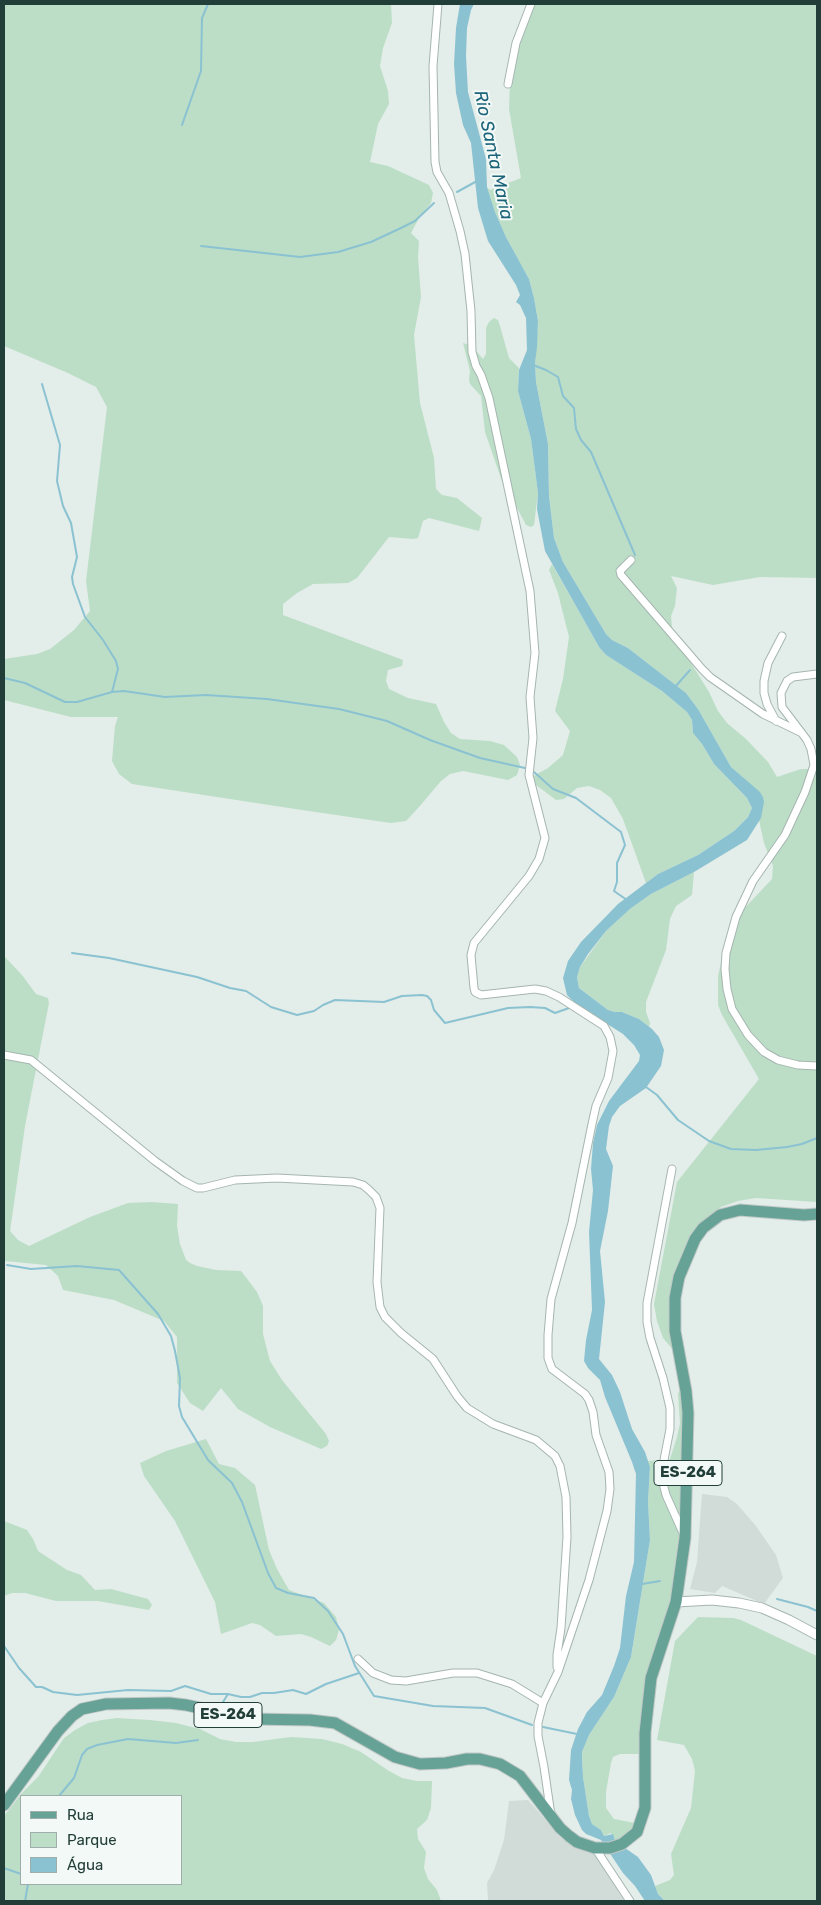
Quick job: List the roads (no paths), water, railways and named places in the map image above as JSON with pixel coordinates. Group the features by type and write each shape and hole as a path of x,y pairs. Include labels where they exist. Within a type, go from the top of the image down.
{"main road":[{"name":"ES-264","path":"4,1805 37,1757 58,1731 72,1716 82,1709 106,1704 151,1703 186,1705 262,1720 310,1720 335,1723 395,1757 420,1764 446,1764 467,1759 490,1761 507,1767 520,1776 551,1816 577,1842 599,1848 622,1844 637,1832 642,1822 645,1808 645,1733 651,1678 676,1602 685,1538 688,1413 674,1315 679,1277 686,1258 703,1228 720,1215 740,1210 804,1215 817,1214"}],"street":[{"path":"438,4 433,66 435,162 437,172 449,193 460,231 465,254 469,292 472,352 489,398 530,591 535,653 530,697 533,738 529,775 545,838 539,859 528,876 474,943 471,955 474,988 475,992 481,995 535,989 546,991 559,997 604,1026 610,1037 613,1051 608,1078 596,1106 572,1223 551,1299 548,1335 549,1364 552,1369 585,1394 589,1400 593,1412 596,1435 609,1472 610,1489 608,1511 590,1580 558,1672 543,1702 538,1723 538,1736 551,1816"},
{"path":"508,84 516,43 531,4"},
{"path":"631,560 620,571 621,575 702,669 718,683 777,722 801,732"},
{"path":"777,722 767,704 764,693 764,681 768,662 782,636"},
{"path":"817,674 793,677 787,681 781,693 782,707 811,749 814,765 812,778 785,834 753,881 736,917 726,954 725,969 726,989 732,1010 748,1035 764,1052 778,1060 798,1065 817,1066"},
{"path":"4,1055 31,1060 155,1161 183,1181 197,1188 235,1180 277,1178 353,1182 363,1185 376,1197 380,1208 377,1282 380,1307 385,1317 401,1333 433,1359 467,1408 493,1424 536,1440 555,1456 560,1466 566,1497 568,1528 561,1628 557,1655 558,1672"},
{"path":"672,1169 648,1304 647,1322 650,1338 664,1378 670,1408 670,1429 663,1482 666,1495 685,1538"},
{"path":"676,1602 712,1600 762,1608 817,1635"},
{"path":"358,1659 373,1673 391,1680 406,1681 453,1673 478,1673 512,1684 543,1702"},
{"path":"599,1848 630,1901"}],"water":[{"path":"460,4 474,4 467,28 468,92 486,159 487,187 506,237 529,279 534,298 538,321 535,363 536,382 548,444 549,496 554,538 563,562 606,634 612,640 628,648 686,693 698,709 731,767 760,792 764,802 761,818 747,840 694,872 651,894 630,909 606,931 588,954 580,967 577,977 579,988 608,1010 622,1012 639,1019 652,1029 659,1037 664,1050 661,1066 646,1088 620,1106 612,1117 606,1149 613,1166 608,1211 600,1251 605,1302 599,1359 612,1375 620,1392 632,1429 645,1452 650,1467 648,1502 650,1540 631,1657 614,1697 589,1735 582,1752 582,1757 583,1777 592,1824 601,1830 604,1836 613,1834 615,1841 638,1857 651,1875 658,1894 665,1901 645,1901 601,1840 586,1834 582,1830 575,1815 571,1799 572,1790 569,1780 571,1750 578,1729 587,1712 602,1695 614,1666 620,1648 626,1596 634,1562 636,1474 600,1380 584,1361 592,1310 589,1232 593,1190 591,1169 593,1143 597,1125 609,1101 639,1061 640,1055 634,1045 623,1034 576,1004 567,995 563,978 568,961 581,942 618,904 658,874 698,855 734,831 748,817 752,808 747,798 714,764 693,733 692,720 687,712 662,691 606,655 599,647 545,551 537,509 538,493 531,439 518,391 519,370 527,350 526,318 520,305 516,302 520,295 516,285 488,241 478,208 471,143 463,125 456,93 454,64 456,28"}],"waterway":[{"path":"182,125 201,71 202,18 208,4"},
{"path":"457,192 477,181"},
{"path":"201,246 300,257 338,252 371,242 415,221 434,203"},
{"path":"533,365 558,377 563,396 574,408 576,429 581,440 591,452 635,555"},
{"path":"42,384 60,445 57,481 63,506 71,523 77,557 72,577 73,584 85,617 116,661 118,669 112,692"},
{"path":"675,687 690,670"},
{"path":"4,678 25,683 65,702 77,702 112,692 124,691 165,697 206,695 267,699 339,709 387,721 430,740 480,758 525,768"},
{"path":"534,772 553,789 576,798 621,832 625,845 617,863 617,882 614,891 627,900"},
{"path":"72,953 109,958 197,977 230,988 246,991 271,1007 297,1015 314,1011 335,1000 384,1002 402,996 422,995 427,996 431,1000 434,1010 445,1023 508,1008 545,1008 555,1013 569,1008"},
{"path":"646,1087 657,1095 678,1120 709,1141 731,1149 756,1150 787,1147 817,1138"},
{"path":"7,1265 31,1269 77,1266 119,1270 158,1314 171,1336 175,1351 180,1378 179,1406 182,1417 208,1460 232,1483 242,1502 268,1573 276,1588 288,1593 314,1598 328,1611 343,1634 355,1666 374,1696 433,1706 485,1708 532,1725"},
{"path":"642,1584 660,1581"},
{"path":"777,1599 817,1611"},
{"path":"4,1646 19,1668 36,1687 42,1687 53,1692 77,1695 128,1690 171,1691 185,1686 211,1694 228,1694 241,1697 293,1690 306,1694 326,1684 359,1673"},
{"path":"223,1702 228,1694"},
{"path":"543,1727 577,1734"},
{"path":"60,1795 74,1778 82,1755 87,1749 97,1745 128,1739 176,1743 198,1740"},
{"path":"4,1868 20,1874"},
{"path":"25,1901 28,1885"}],"water label":[{"name":"Rio Santa Maria","path":"493,155"}]}
